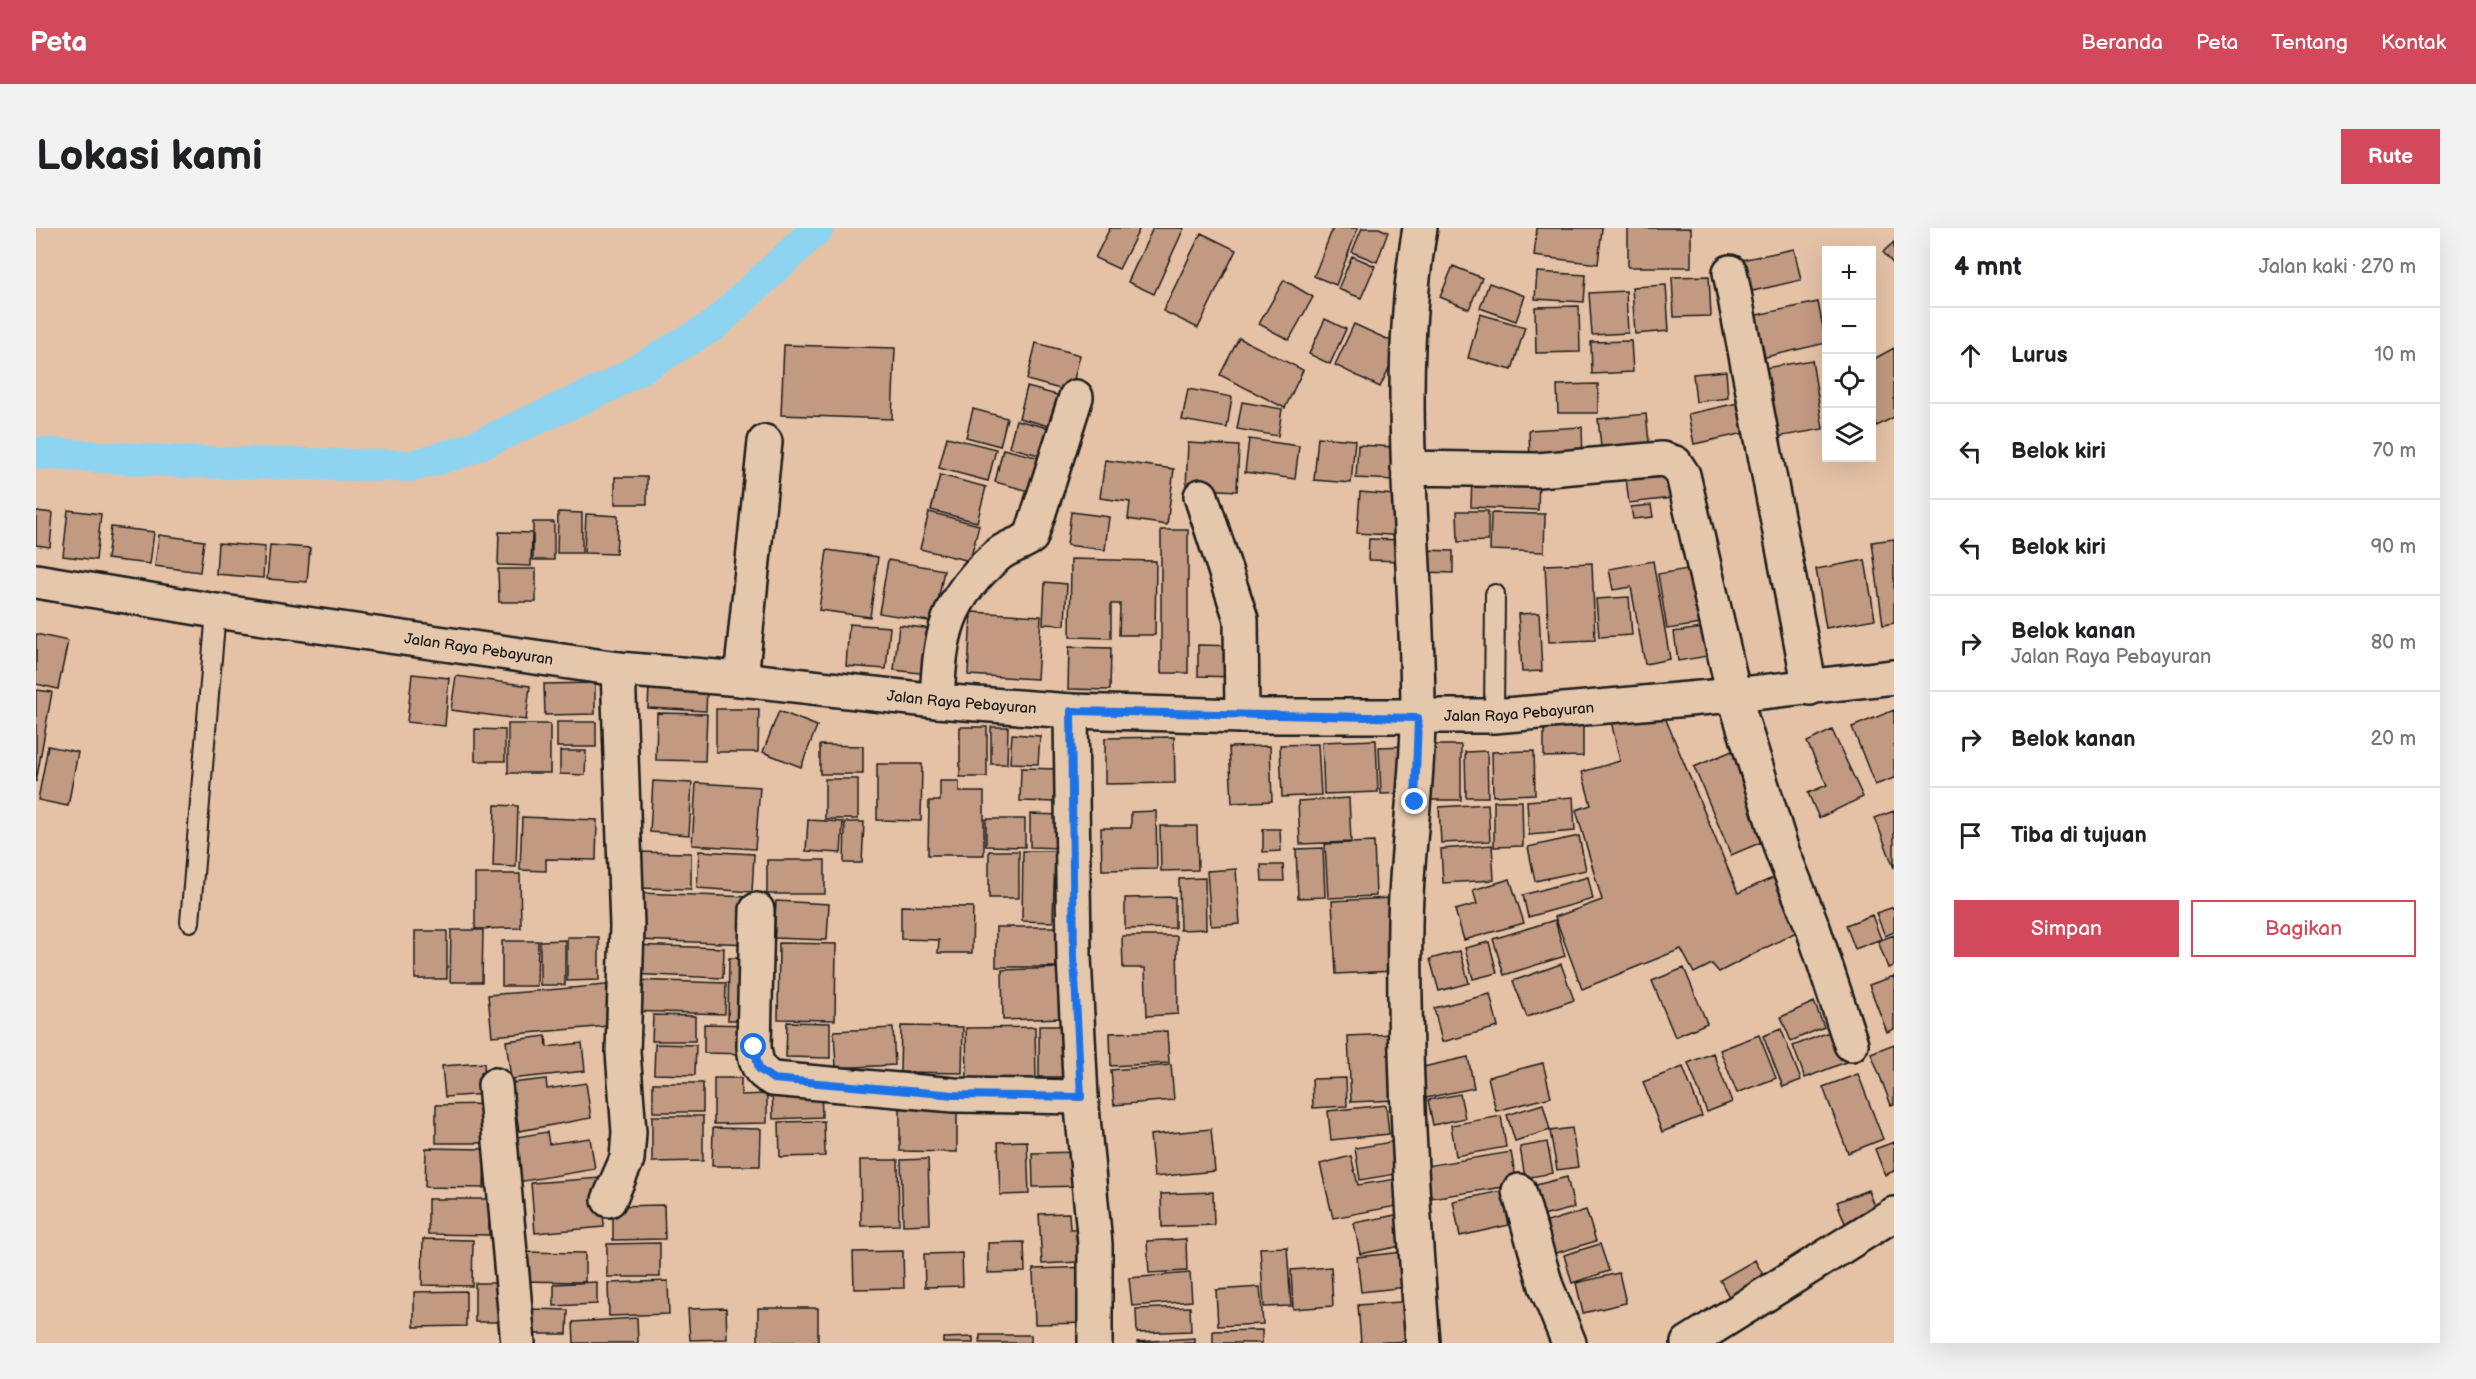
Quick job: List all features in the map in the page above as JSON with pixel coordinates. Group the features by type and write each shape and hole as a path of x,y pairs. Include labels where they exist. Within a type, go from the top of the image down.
{"street":[{"path":"1420,228 1410,316 1408,468 1416,618 1418,718 1415,802 1405,919 1405,991 1412,1191 1423,1343"},
{"path":"1730,272 1810,688"},
{"path":"937,701 941,644 949,615 971,581 990,562 1001,552 1031,537 1076,397"},
{"path":"741,679 765,442"},
{"path":"1408,468 1538,470 1643,459 1662,459 1675,463 1683,475 1734,695 1782,851 1813,928 1851,1044"},
{"path":"1201,496 1241,619 1242,716"},
{"name":"Jalan Raya Pebayuran","path":"36,581 618,669 741,679 937,701 1071,711 1242,716 1418,718 1494,716 1810,688 1894,677"},
{"path":"609,1200 627,1159 629,1132 623,1052 627,926 618,669"},
{"path":"1071,711 1074,957 1081,1097 1095,1244 1095,1343"},
{"path":"757,910 754,1047 756,1060 764,1075 773,1079 954,1095 1081,1097"},
{"path":"495,1085 518,1343"},
{"path":"1518,1191 1546,1286 1569,1343"},
{"path":"1689,1343 1894,1215"}],"lane":[{"path":"1494,716 1495,594"},
{"path":"190,922 216,610"}],"building":[{"path":"1110,228 1140,228 1119,269 1095,258"},
{"path":"1153,228 1184,228 1154,294 1128,282"},
{"path":"1333,228 1358,228 1336,285 1314,276"},
{"path":"1362,228 1379,228 1388,232 1377,262 1352,252"},
{"path":"1537,228 1602,228 1598,264 1534,256"},
{"path":"1628,228 1691,228 1691,267 1628,267"},
{"path":"1201,233 1236,250 1198,328 1163,311"},
{"path":"1894,242 1894,265 1883,252"},
{"path":"1794,249 1801,280 1748,292 1741,260"},
{"path":"1352,256 1375,266 1361,298 1338,289"},
{"path":"1453,266 1482,278 1469,309 1440,297"},
{"path":"1537,272 1586,275 1584,302 1535,299"},
{"path":"1709,276 1711,316 1674,317 1672,277"},
{"path":"1284,280 1313,297 1289,340 1259,324"},
{"path":"1489,283 1525,296 1516,321 1480,308"},
{"path":"1666,285 1669,331 1635,334 1632,287"},
{"path":"1626,291 1628,333 1592,335 1589,293"},
{"path":"1818,302 1822,322 1822,344 1761,358 1752,316"},
{"path":"1579,306 1580,352 1536,353 1535,307"},
{"path":"1480,314 1525,327 1512,370 1468,358"},
{"path":"1325,319 1346,329 1330,364 1309,354"},
{"path":"1354,324 1400,345 1380,387 1335,365"},
{"path":"1239,338 1303,370 1285,408 1220,375"},
{"path":"1631,341 1633,372 1592,374 1591,342"},
{"path":"1036,343 1080,355 1071,392 1027,380"},
{"path":"784,345 895,348 892,419 781,415"},
{"path":"1894,348 1894,417 1877,426 1876,424 1876,358"},
{"path":"1812,360 1822,429 1771,438 1759,369"},
{"path":"1726,371 1728,398 1696,402 1693,374"},
{"path":"1598,384 1598,413 1558,413 1557,385"},
{"path":"1027,387 1068,398 1060,429 1019,418"},
{"path":"1188,389 1232,397 1227,428 1182,420"},
{"path":"1242,402 1282,409 1278,436 1237,429"},
{"path":"1738,403 1745,433 1694,444 1688,414"},
{"path":"973,409 1007,418 1000,446 966,437"},
{"path":"1646,414 1650,451 1602,456 1598,419"},
{"path":"1016,420 1057,430 1050,458 1009,447"},
{"path":"1582,427 1583,460 1530,463 1529,430"},
{"path":"947,437 996,449 988,481 939,468"},
{"path":"1318,437 1355,440 1351,483 1314,480"},
{"path":"1249,439 1299,446 1295,479 1245,472"},
{"path":"1188,443 1239,446 1237,491 1186,488"},
{"path":"1358,445 1396,447 1394,480 1356,478"},
{"path":"1003,449 1049,460 1041,494 995,482"},
{"path":"1105,460 1174,469 1167,525 1128,519 1130,502 1100,498"},
{"path":"1667,464 1672,498 1629,503 1625,470"},
{"path":"940,475 986,487 977,522 931,510"},
{"path":"1472,475 1539,477 1538,510 1471,507"},
{"path":"615,477 647,477 647,504 615,504"},
{"path":"1360,492 1407,496 1405,536 1357,533"},
{"path":"1651,505 1653,517 1633,519 1631,507"},
{"path":"68,510 101,514 96,560 63,556"},
{"path":"36,511 53,513 50,547 36,545"},
{"path":"1457,511 1488,511 1488,541 1458,542"},
{"path":"558,512 582,513 582,553 557,553"},
{"path":"929,512 979,525 970,561 920,549"},
{"path":"1071,512 1109,517 1105,550 1067,545"},
{"path":"1491,513 1545,514 1544,552 1490,550"},
{"path":"586,514 618,516 616,554 584,553"},
{"path":"533,522 554,522 554,560 533,560"},
{"path":"111,527 154,532 150,564 107,559"},
{"path":"1161,530 1188,530 1188,673 1161,673"},
{"path":"499,532 532,533 531,566 498,565"},
{"path":"159,535 204,541 200,572 155,566"},
{"path":"1369,539 1404,540 1403,561 1368,560"},
{"path":"1894,539 1894,623 1883,625 1872,542"},
{"path":"218,543 265,547 263,578 216,574"},
{"path":"270,545 310,548 307,582 267,579"},
{"path":"827,550 878,557 870,617 819,610"},
{"path":"1424,550 1453,551 1453,573 1423,572"},
{"path":"1071,559 1156,561 1155,635 1119,635 1120,604 1111,604 1111,638 1070,637"},
{"path":"888,560 944,570 934,622 879,613"},
{"path":"1865,560 1875,619 1826,628 1816,569"},
{"path":"1653,561 1670,659 1645,664 1631,587 1613,590 1609,569"},
{"path":"1592,563 1595,640 1549,642 1545,565"},
{"path":"1699,567 1708,623 1667,629 1658,574"},
{"path":"498,569 536,569 536,602 499,602"},
{"path":"1045,582 1067,584 1065,625 1043,624"},
{"path":"1629,597 1632,635 1599,637 1596,599"},
{"path":"971,612 1041,616 1037,679 968,675"},
{"path":"1539,613 1542,671 1522,672 1518,614"},
{"path":"849,624 890,627 886,669 846,666"},
{"path":"899,625 933,629 928,674 894,670"},
{"path":"1716,626 1720,654 1678,661 1674,632"},
{"path":"36,634 68,641 58,689 36,684"},
{"path":"1198,645 1239,646 1238,677 1198,676"},
{"path":"1069,647 1111,648 1110,690 1068,689"},
{"path":"412,674 449,678 445,726 407,722"},
{"path":"456,676 530,686 526,720 451,710"},
{"path":"595,683 595,714 545,715 544,684"},
{"path":"649,686 707,689 706,711 648,708"},
{"path":"36,690 52,692 36,782"},
{"path":"716,709 759,709 758,752 716,752"},
{"path":"1894,710 1894,778 1875,785 1852,727"},
{"path":"779,711 817,726 801,767 763,752"},
{"path":"657,713 707,714 705,761 656,760"},
{"path":"1664,715 1738,893 1782,874 1804,928 1719,972 1712,964 1694,973 1681,949 1582,989 1555,917 1602,900 1576,810 1591,805 1582,772 1620,761 1611,721"},
{"path":"1583,721 1583,756 1544,757 1544,722"},
{"path":"557,722 596,722 596,747 557,747"},
{"path":"508,724 550,724 550,773 508,773"},
{"path":"960,727 987,727 987,777 960,777"},
{"path":"991,727 1008,727 1007,764 991,764"},
{"path":"475,729 505,730 505,761 475,761"},
{"path":"1832,730 1863,797 1819,818 1808,793 1827,785 1807,742"},
{"path":"1012,734 1040,736 1038,764 1010,763"},
{"path":"1174,737 1175,783 1105,784 1105,738"},
{"path":"1376,740 1378,792 1324,794 1322,742"},
{"path":"1318,744 1321,795 1282,797 1280,745"},
{"path":"820,745 863,746 863,774 820,774"},
{"path":"1431,745 1461,745 1461,800 1431,800"},
{"path":"48,746 78,752 68,806 38,800"},
{"path":"1270,746 1272,801 1232,803 1229,747"},
{"path":"1408,746 1410,793 1381,794 1379,747"},
{"path":"560,751 586,751 585,775 560,774"},
{"path":"1487,751 1488,797 1466,797 1465,752"},
{"path":"1534,751 1535,794 1493,796 1492,752"},
{"path":"1732,751 1769,839 1731,855 1694,767"},
{"path":"877,764 922,764 921,821 877,820"},
{"path":"1021,768 1059,769 1059,802 1020,801"},
{"path":"825,779 858,779 858,819 825,819"},
{"path":"653,781 692,783 689,835 650,832"},
{"path":"940,781 959,781 959,792 984,792 984,855 928,855 929,801 940,801"},
{"path":"696,783 760,787 755,849 692,845"},
{"path":"1573,797 1575,831 1529,835 1527,801"},
{"path":"1349,798 1351,842 1300,844 1298,801"},
{"path":"1494,801 1522,801 1523,846 1494,847"},
{"path":"1488,804 1490,841 1441,843 1439,807"},
{"path":"495,805 518,806 516,867 493,866"},
{"path":"1156,811 1157,869 1102,870 1101,828 1131,828 1131,812"},
{"path":"1894,811 1894,868 1875,818"},
{"path":"1030,814 1062,815 1062,848 1030,847"},
{"path":"522,817 597,820 596,860 546,859 546,871 520,870"},
{"path":"986,819 1025,819 1025,847 986,846"},
{"path":"808,820 843,822 841,853 806,851"},
{"path":"845,822 864,822 862,863 844,863"},
{"path":"1160,826 1197,826 1198,870 1161,871"},
{"path":"1263,829 1280,829 1281,851 1263,852"},
{"path":"1579,836 1586,870 1535,881 1528,847"},
{"path":"1374,842 1376,896 1328,898 1325,844"},
{"path":"1492,845 1494,880 1443,883 1441,849"},
{"path":"1323,848 1325,897 1298,898 1296,849"},
{"path":"699,851 754,854 752,892 697,888"},
{"path":"989,851 1019,851 1019,898 989,898"},
{"path":"1023,851 1055,851 1053,922 1022,921"},
{"path":"632,852 691,853 691,889 631,888"},
{"path":"767,860 825,860 825,894 767,894"},
{"path":"1261,865 1283,865 1284,881 1262,881"},
{"path":"1236,869 1240,924 1211,926 1207,871"},
{"path":"475,874 520,874 521,928 475,929"},
{"path":"1588,877 1593,899 1528,917 1523,895"},
{"path":"1205,878 1206,929 1180,930 1179,879"},
{"path":"1510,879 1524,923 1464,940 1455,910 1477,904 1473,890"},
{"path":"637,893 753,897 752,944 635,940"},
{"path":"1175,897 1175,928 1125,929 1125,898"},
{"path":"1391,898 1394,971 1336,974 1332,901"},
{"path":"776,901 829,904 827,940 774,938"},
{"path":"901,906 973,907 972,953 938,953 939,940 901,939"},
{"path":"1894,907 1894,932 1885,936 1876,913"},
{"path":"1872,915 1881,939 1855,949 1846,925"},
{"path":"1555,920 1565,956 1504,975 1493,939"},
{"path":"996,927 1057,927 1056,967 996,967"},
{"path":"451,930 483,930 482,982 450,982"},
{"path":"415,931 447,931 447,979 415,979"},
{"path":"1894,935 1894,966 1888,968 1878,941"},
{"path":"1122,936 1177,936 1178,1014 1147,1016 1145,968 1123,968"},
{"path":"567,937 599,937 599,980 567,981"},
{"path":"565,940 565,985 540,985 540,941"},
{"path":"502,941 538,941 537,986 502,986"},
{"path":"1489,942 1497,973 1473,979 1465,948"},
{"path":"779,943 836,944 835,1020 778,1019"},
{"path":"629,945 724,948 723,978 628,974"},
{"path":"1460,951 1469,983 1439,991 1430,959"},
{"path":"729,958 752,958 752,1020 728,1020"},
{"path":"1561,964 1574,1000 1527,1017 1513,981"},
{"path":"1062,968 1063,1018 1003,1020 1002,970"},
{"path":"1684,968 1707,1023 1675,1037 1652,981"},
{"path":"1894,976 1894,1029 1887,1032 1869,985"},
{"path":"629,980 726,983 725,1014 628,1011"},
{"path":"617,984 620,1025 492,1036 488,995"},
{"path":"1490,994 1498,1027 1442,1042 1434,1008"},
{"path":"1814,1002 1824,1027 1791,1041 1781,1017"},
{"path":"653,1015 695,1016 695,1041 652,1041"},
{"path":"787,1022 830,1023 830,1058 786,1057"},
{"path":"704,1024 753,1025 752,1054 704,1053"},
{"path":"901,1026 963,1027 962,1073 900,1072"},
{"path":"1039,1026 1072,1026 1072,1077 1039,1077"},
{"path":"1035,1027 1036,1079 967,1079 966,1028"},
{"path":"893,1028 895,1065 836,1068 834,1031"},
{"path":"1781,1029 1801,1080 1783,1087 1763,1036"},
{"path":"1834,1030 1846,1062 1805,1078 1793,1046"},
{"path":"1167,1031 1169,1063 1111,1066 1110,1033"},
{"path":"1394,1034 1397,1100 1351,1102 1348,1036"},
{"path":"1759,1035 1776,1078 1737,1093 1720,1050"},
{"path":"546,1036 547,1047 582,1043 585,1071 511,1079 506,1041"},
{"path":"655,1044 696,1045 695,1075 654,1074"},
{"path":"1894,1044 1894,1104 1891,1105 1871,1053"},
{"path":"1713,1053 1732,1102 1707,1112 1688,1063"},
{"path":"1468,1057 1474,1088 1421,1099 1414,1069"},
{"path":"484,1063 486,1094 445,1097 442,1066"},
{"path":"1543,1063 1551,1097 1496,1111 1488,1077"},
{"path":"1171,1065 1174,1100 1114,1105 1111,1070"},
{"path":"1683,1067 1702,1116 1662,1132 1643,1082"},
{"path":"1858,1074 1883,1139 1848,1153 1823,1087"},
{"path":"714,1078 741,1078 741,1095 767,1094 767,1123 714,1124"},
{"path":"1346,1078 1347,1106 1313,1108 1312,1079"},
{"path":"546,1079 547,1089 586,1083 591,1118 519,1131 512,1083"},
{"path":"653,1083 703,1083 703,1112 653,1112"},
{"path":"821,1086 822,1117 773,1119 772,1088"},
{"path":"1460,1094 1465,1118 1433,1125 1428,1100"},
{"path":"900,1101 957,1102 957,1152 900,1151"},
{"path":"487,1104 488,1143 436,1143 436,1105"},
{"path":"1543,1104 1550,1130 1515,1141 1507,1115"},
{"path":"1386,1105 1389,1134 1331,1140 1328,1111"},
{"path":"652,1116 703,1116 703,1161 652,1162"},
{"path":"1501,1116 1506,1147 1456,1156 1451,1125"},
{"path":"824,1121 825,1156 780,1157 779,1122"},
{"path":"713,1128 761,1129 760,1166 712,1166"},
{"path":"1572,1128 1578,1167 1557,1170 1550,1131"},
{"path":"1211,1129 1215,1171 1154,1177 1150,1135"},
{"path":"547,1132 549,1144 590,1138 595,1169 518,1182 510,1138"},
{"path":"1403,1140 1408,1172 1360,1180 1355,1148"},
{"path":"1027,1141 1029,1194 1000,1195 998,1142"},
{"path":"1547,1142 1553,1173 1525,1178 1520,1147"},
{"path":"1894,1142 1894,1171 1885,1175 1875,1149"},
{"path":"426,1148 485,1149 484,1188 425,1187"},
{"path":"1082,1152 1083,1186 1033,1187 1032,1153"},
{"path":"1511,1152 1517,1185 1431,1198 1426,1166"},
{"path":"1351,1156 1358,1185 1403,1178 1407,1204 1333,1218 1320,1164"},
{"path":"928,1159 930,1224 903,1225 901,1160"},
{"path":"860,1160 898,1160 899,1225 861,1226"},
{"path":"1567,1177 1574,1208 1535,1218 1528,1187"},
{"path":"601,1178 604,1227 535,1233 531,1183"},
{"path":"1868,1190 1879,1219 1848,1231 1837,1202"},
{"path":"1502,1191 1509,1225 1460,1236 1453,1201"},
{"path":"1213,1192 1214,1225 1162,1227 1161,1194"},
{"path":"428,1199 489,1199 489,1235 428,1234"},
{"path":"664,1205 665,1239 613,1240 613,1206"},
{"path":"1586,1210 1596,1241 1553,1254 1544,1223"},
{"path":"1069,1213 1070,1229 1094,1228 1095,1261 1042,1264 1039,1214"},
{"path":"1406,1213 1412,1244 1360,1254 1354,1223"},
{"path":"423,1239 473,1240 472,1286 422,1285"},
{"path":"1186,1239 1187,1271 1149,1273 1147,1241"},
{"path":"1024,1242 1025,1272 988,1273 988,1243"},
{"path":"660,1243 660,1277 607,1277 607,1244"},
{"path":"1600,1244 1609,1271 1572,1283 1564,1255"},
{"path":"1287,1247 1291,1306 1264,1307 1260,1248"},
{"path":"903,1251 904,1288 854,1289 853,1252"},
{"path":"1412,1251 1416,1286 1361,1292 1357,1257"},
{"path":"517,1252 585,1253 585,1282 517,1281"},
{"path":"962,1253 963,1286 925,1287 924,1254"},
{"path":"1755,1260 1769,1286 1734,1306 1720,1280"},
{"path":"1092,1267 1093,1323 1035,1324 1033,1269"},
{"path":"1331,1267 1333,1306 1293,1309 1291,1270"},
{"path":"1190,1273 1192,1301 1132,1306 1129,1278"},
{"path":"1619,1273 1626,1303 1583,1313 1576,1283"},
{"path":"668,1281 669,1314 609,1316 608,1283"},
{"path":"597,1282 597,1304 554,1306 554,1284"},
{"path":"475,1283 508,1283 508,1322 475,1322"},
{"path":"1260,1287 1263,1324 1218,1326 1216,1290"},
{"path":"466,1291 466,1326 414,1327 414,1292"},
{"path":"1414,1301 1417,1341 1361,1343 1358,1305"},
{"path":"1190,1307 1191,1331 1137,1333 1136,1309"},
{"path":"726,1308 727,1339 690,1340 688,1309"},
{"path":"758,1308 818,1308 818,1342 758,1342"},
{"path":"530,1309 568,1310 567,1334 530,1334"},
{"path":"637,1318 638,1343 574,1343 573,1322"},
{"path":"1262,1330 1262,1343 1213,1343 1213,1331"},
{"path":"980,1335 1031,1335 1031,1343 980,1343"},
{"path":"973,1337 973,1343 943,1343 943,1338"},
{"path":"1195,1338 1195,1343 1137,1343 1137,1342"}],"waterway":[{"path":"36,453 183,462 412,466 462,452 610,386 713,326 818,228"}],"route":[{"path":"754,1047 759,1069 764,1075 773,1079 954,1095 1081,1097 1074,957 1071,711 1418,718 1415,802"}]}
